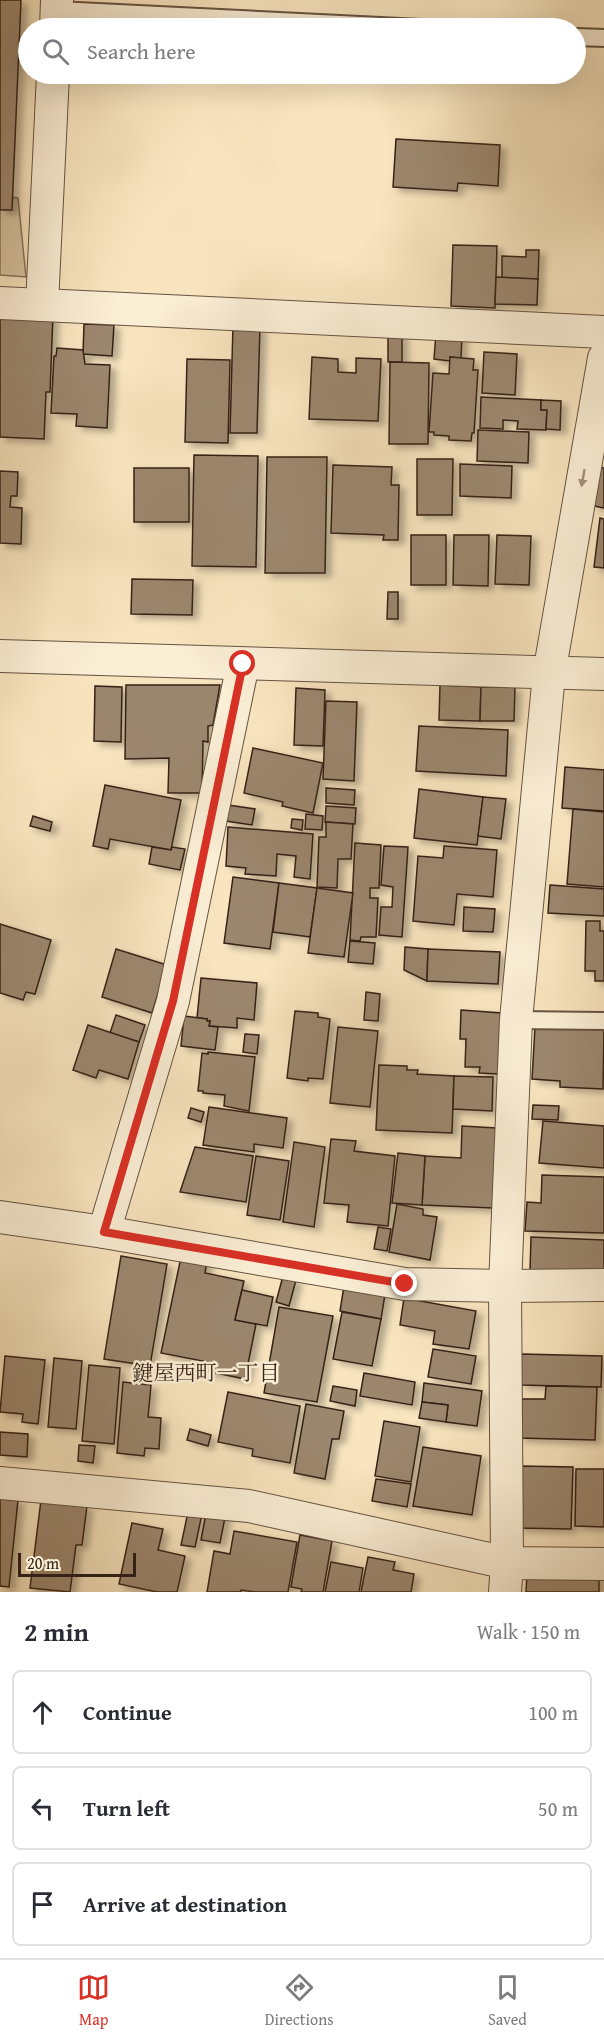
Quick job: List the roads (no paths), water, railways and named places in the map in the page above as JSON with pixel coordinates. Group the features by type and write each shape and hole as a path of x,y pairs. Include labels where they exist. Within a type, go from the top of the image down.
{"street":[{"path":"42,305 53,84"},
{"path":"0,303 604,332"},
{"path":"506,1577 505,1286 516,1020 549,674 604,358"},
{"path":"0,656 604,674"},
{"path":"104,1232 173,1001 243,664"},
{"path":"0,1217 104,1232 405,1284 604,1285"},
{"path":"0,1483 249,1506 506,1577 604,1564"}],"lane":[{"path":"56,13 178,18"},
{"path":"586,37 604,38"},
{"path":"516,1020 604,1021"}],"district":[{"name":"鍵屋西町一丁目","path":"206,1372"}]}
